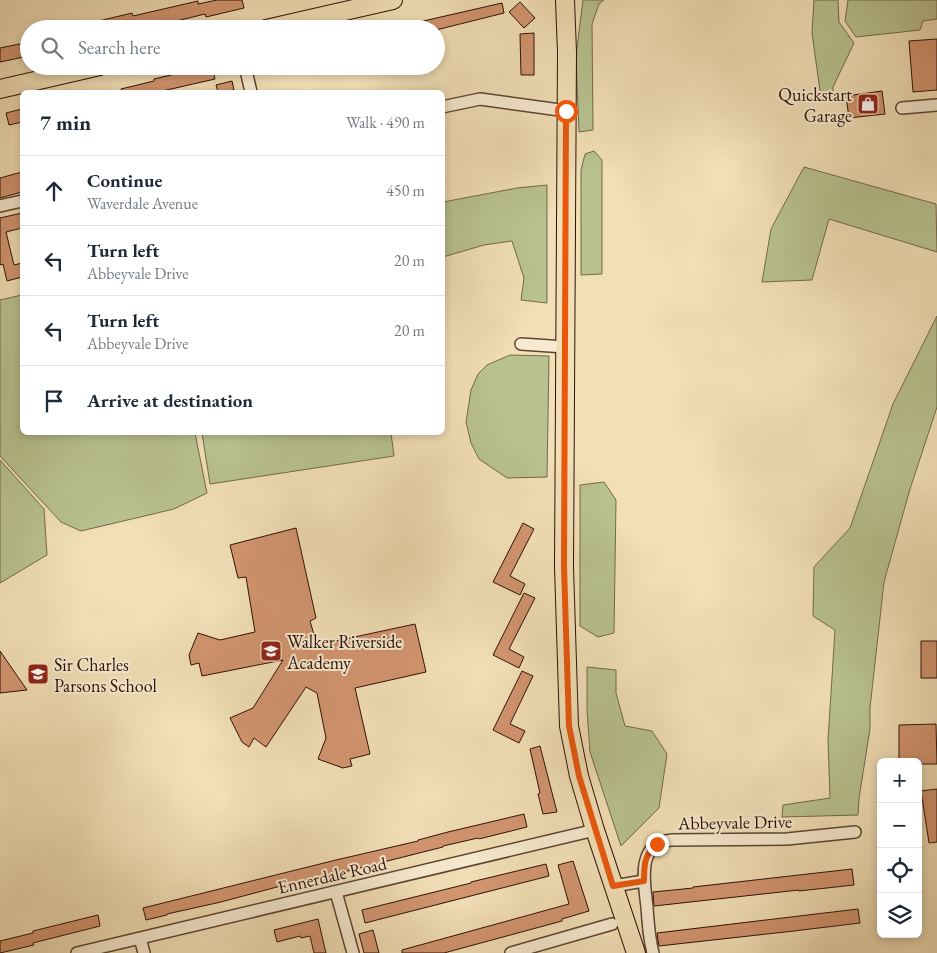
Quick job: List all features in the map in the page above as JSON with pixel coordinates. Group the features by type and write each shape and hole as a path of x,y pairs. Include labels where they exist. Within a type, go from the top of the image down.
{"main road":[{"path":"305,20 393,0"},
{"path":"565,0 567,52 564,567 569,726 579,776 636,953"},
{"path":"0,89 61,75"}],"street":[{"path":"247,75 251,90"},
{"path":"445,106 480,99 566,111"},
{"path":"902,108 937,104"},
{"path":"0,206 20,201"},
{"path":"520,344 565,347"},
{"name":"Ennerdale Road","path":"77,953 595,830"},
{"name":"Abbeyvale Drive","path":"653,953 649,935 644,869 650,850 657,844 664,841 787,839 855,832"},
{"path":"613,886 644,881"},
{"path":"336,892 353,953"},
{"path":"511,953 612,924"},
{"path":"140,938 144,953"}],"green space":[{"path":"583,0 604,0 599,4 592,24 593,130 579,132 576,56"},
{"path":"814,0 838,0 839,22 854,43 833,87 833,99 821,98 812,33"},
{"path":"848,0 937,0 937,19 923,21 920,30 856,37 845,21"},
{"path":"594,151 602,160 602,274 581,275 581,170 585,154"},
{"path":"804,167 936,204 937,252 829,219 812,280 762,282 771,229"},
{"path":"547,185 547,303 521,300 524,278 512,241 484,245 445,256 445,202 517,188"},
{"path":"20,295 20,435 195,435 207,493 174,509 81,531 61,522 0,456 0,300"},
{"path":"937,316 937,407 910,489 884,582 870,708 870,729 858,815 782,817 783,805 830,798 828,740 835,630 813,616 814,567 850,528 893,404"},
{"path":"510,355 549,356 547,477 507,478 479,459 471,443 466,422 471,390 478,374 487,365"},
{"path":"202,435 391,435 394,456 210,484"},
{"path":"0,460 44,509 47,555 0,583"},
{"path":"604,482 616,500 614,633 598,637 580,626 580,485"},
{"path":"587,667 616,670 616,693 625,726 652,731 667,754 659,808 621,846 590,752 587,710"}],"building":[{"path":"217,0 242,0 244,8 206,17 205,14 181,20 103,20 132,13 133,16 198,1 198,4"},
{"path":"520,2 535,18 524,28 509,12"},
{"path":"502,3 504,13 445,28 445,20 428,20"},
{"path":"534,33 534,75 521,75 520,34"},
{"path":"937,39 937,90 913,92 909,41"},
{"path":"20,44 20,58 0,62 0,48"},
{"path":"171,75 214,75 215,79 167,90 121,89 154,81 154,79"},
{"path":"232,81 234,90 217,90 216,85"},
{"path":"882,91 885,114 849,118 846,96"},
{"path":"20,110 20,122 9,125 6,113"},
{"path":"20,173 20,193 0,198 0,178"},
{"path":"20,213 20,228 6,232 14,265 20,264 20,278 7,281 3,264 0,265 0,218"},
{"path":"523,523 534,529 510,576 525,584 520,595 493,582"},
{"path":"296,528 316,618 310,621 317,645 415,624 426,672 355,688 370,754 350,759 352,766 343,768 318,759 326,738 317,693 306,687 266,747 254,738 249,747 242,742 230,718 253,708 283,660 202,676 199,663 191,665 189,655 198,633 220,640 255,632 246,577 238,578 230,545"},
{"path":"524,593 535,598 509,649 524,657 519,668 493,655"},
{"path":"921,641 937,641 937,678 921,678"},
{"path":"0,651 27,690 0,693"},
{"path":"522,671 533,676 510,724 525,731 519,743 493,730"},
{"path":"936,724 937,764 922,764 922,758 899,758 899,725"},
{"path":"540,746 557,812 543,814 530,749"},
{"path":"937,789 937,842 929,843 922,791"},
{"path":"524,814 527,827 146,920 143,908"},
{"path":"573,861 589,911 562,919 562,921 444,953 402,953 402,950 569,904 558,865"},
{"path":"546,864 549,876 365,923 362,910"},
{"path":"852,869 854,885 654,906 653,892"},
{"path":"858,909 860,923 794,931 659,946 657,933"},
{"path":"98,915 100,926 0,953 0,941"},
{"path":"318,919 326,953 314,953 310,936 301,938 300,936 277,942 274,930"},
{"path":"373,930 379,953 364,953 359,934"}],"place":[{"name":"Quickstart Garage","path":"868,104"},
{"name":"Walker Riverside Academy","path":"271,651"},
{"name":"Sir Charles Parsons School","path":"38,674"}],"route":[{"path":"566,111 564,567 569,726 579,776 613,886 644,881 646,858 650,850 657,844"}]}
